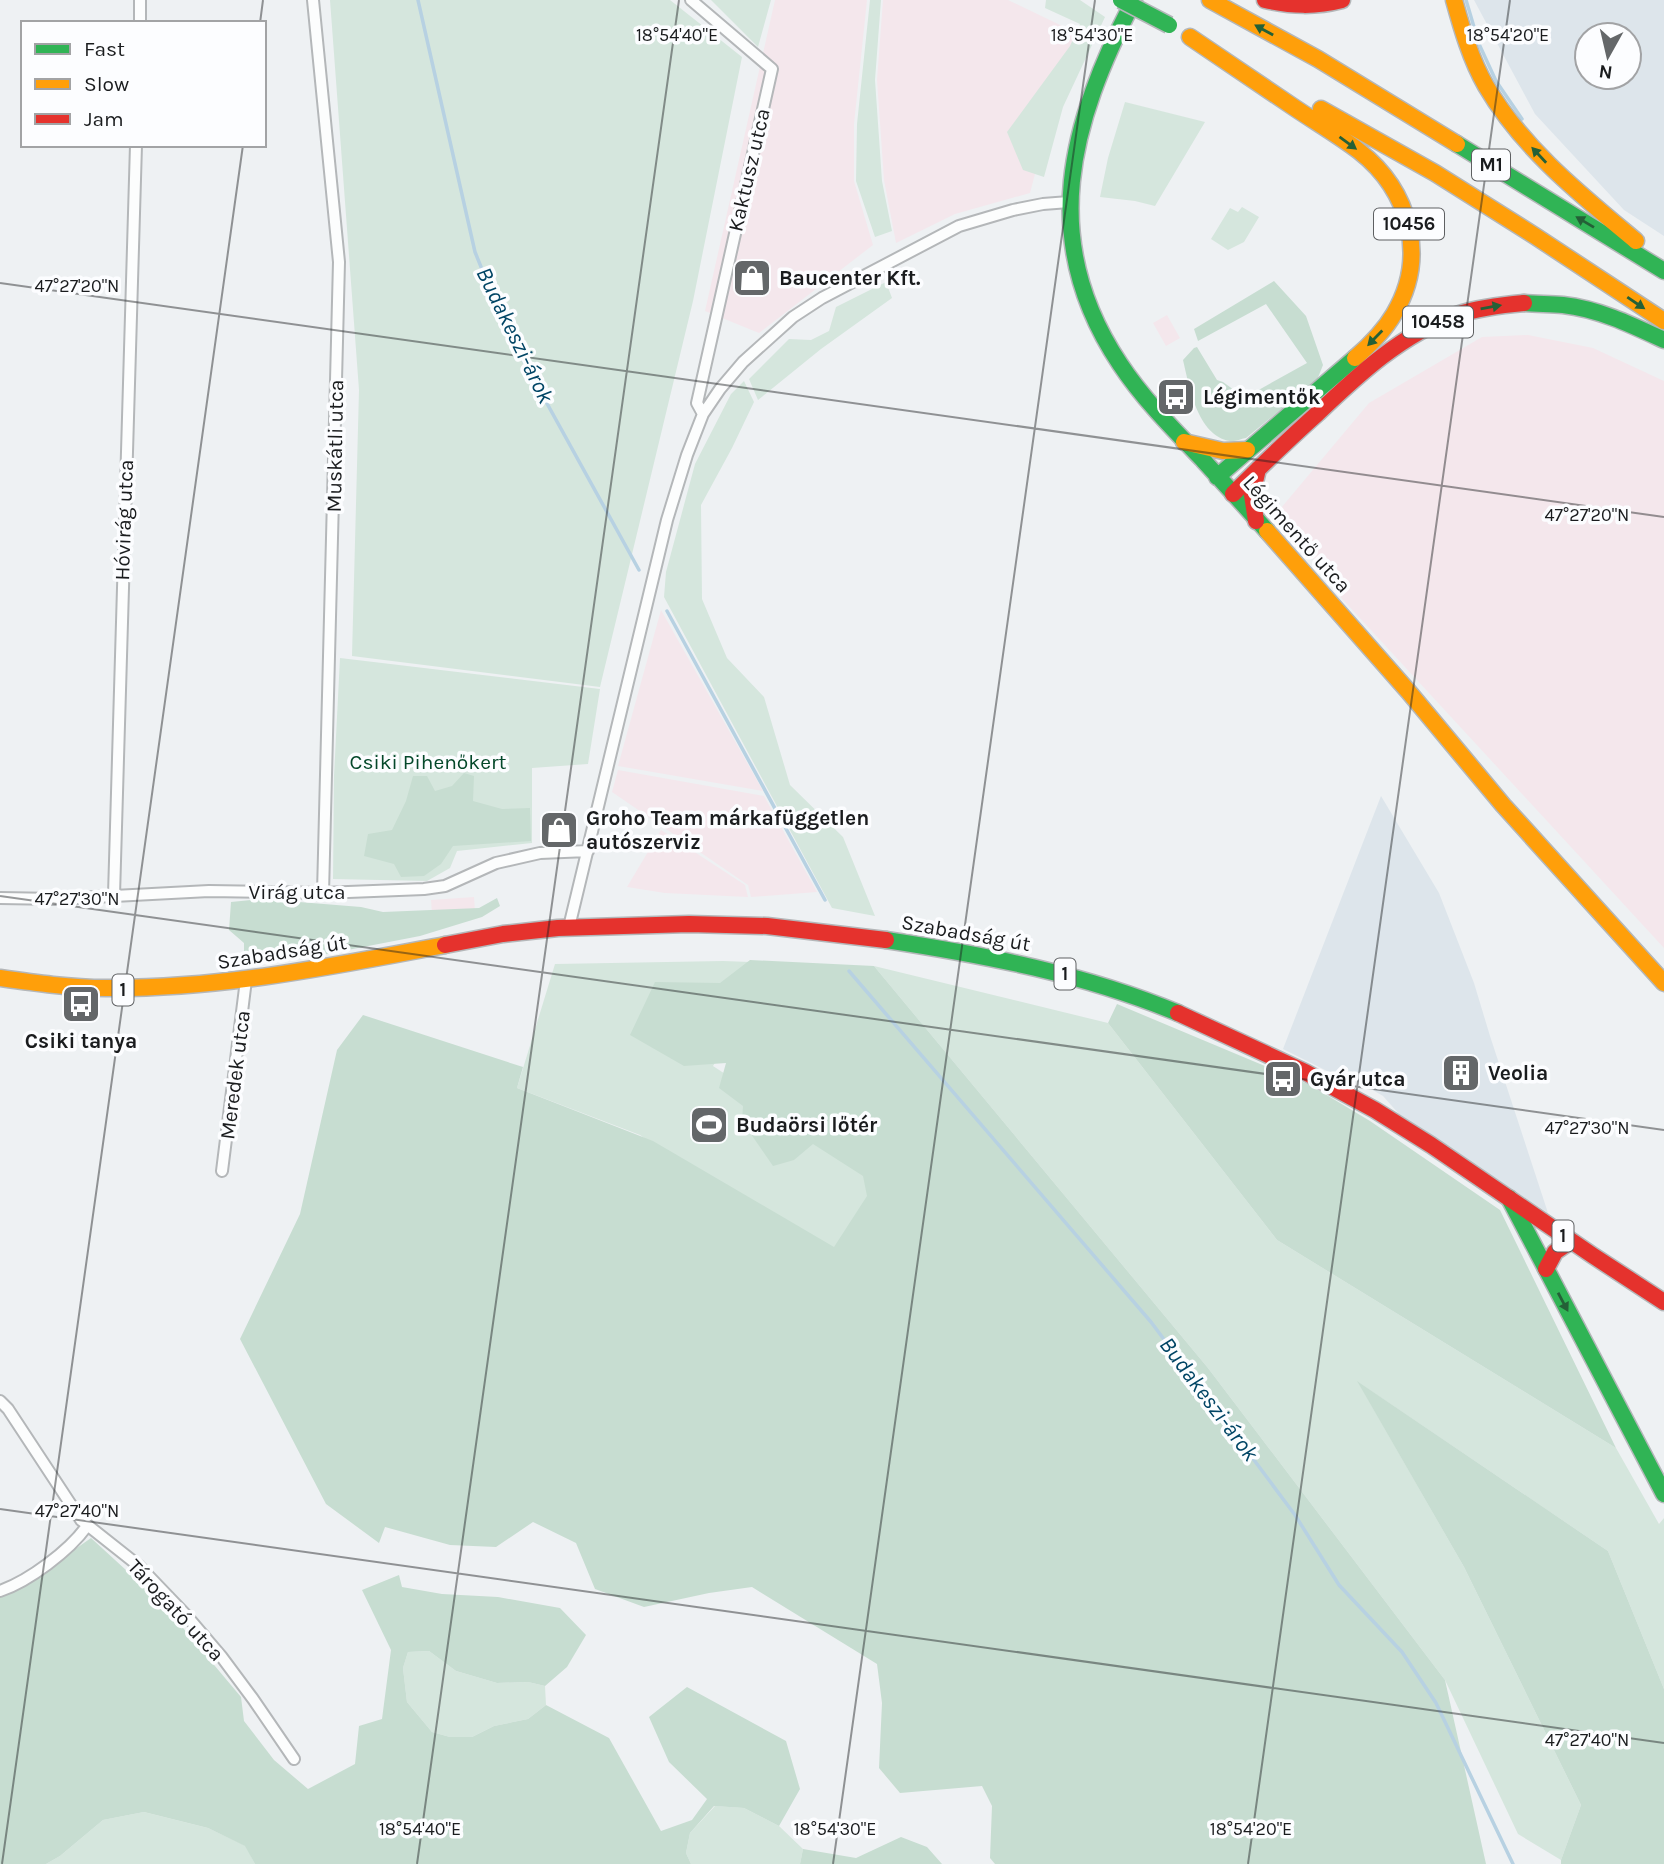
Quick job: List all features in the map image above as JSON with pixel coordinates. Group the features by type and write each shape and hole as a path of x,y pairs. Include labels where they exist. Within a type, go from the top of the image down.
{"main road":[{"name":"M1","path":"1121,0 1435,173 1664,321"},
{"name":"Légimentő utca","path":"1134,0 1088,99 1077,140 1069,202 1072,246 1078,274 1104,340 1122,370 1157,413 1420,704 1481,779 1664,983"},
{"name":"M1","path":"1210,0 1318,59 1664,271"},
{"path":"1265,0 1313,7 1342,0"},
{"path":"1454,0 1476,66 1499,107 1516,129 1557,174 1664,265"},
{"name":"10456","path":"1190,37 1360,152 1389,182 1402,204 1410,226 1412,254 1401,301 1394,315 1374,339 1217,477"},
{"name":"10458","path":"1233,494 1376,360 1431,325 1452,317 1478,309 1511,304 1565,306 1609,317 1664,340"},
{"path":"1184,442 1210,450 1233,453 1247,450"},
{"path":"1256,521 1252,497 1258,469"},
{"name":"Szabadság út","path":"0,978 110,990 175,988 246,980 494,936 569,927 696,924 796,928 930,946 1065,974 1131,994 1208,1026 1346,1093 1418,1136 1509,1198"},
{"path":"1509,1198 1664,1494"},
{"name":"1","path":"1509,1198 1664,1302"},
{"path":"1546,1269 1556,1251 1571,1241"}],"street":[{"path":"140,0 140,21"},
{"name":"Muskátli utca","path":"313,0 339,262 323,893"},
{"name":"Kaktusz utca","path":"691,0 772,69 696,403 703,414"},
{"name":"Hóvirág utca","path":"114,895 136,147"},
{"path":"569,927 667,520 703,414 720,389 743,362 793,317 822,298 959,226 1013,210 1069,202"},
{"name":"Virág utca","path":"0,898 57,899 209,891 323,893 424,889 445,886 496,863 540,853 587,850"},
{"name":"Meredek utca","path":"222,1171 246,980"},
{"name":"Tárogató utca","path":"0,1401 87,1526 139,1566 186,1615 221,1656 294,1759"},
{"path":"0,1591 26,1580 77,1541 87,1526"}],"shaded area":[{"path":"775,0 867,0 854,124 854,181 873,245 759,333 705,311"},
{"path":"883,0 1008,0 1081,35 1056,94 1030,193 955,214 896,243 884,180 877,80"},
{"path":"1474,0 1664,0 1664,236 1624,210 1535,114"},
{"path":"1167,315 1180,338 1166,346 1153,323"},
{"path":"1528,335 1593,348 1664,381 1664,948 1334,590 1281,508 1369,403 1482,337"},
{"path":"661,610 763,791 618,766"},
{"path":"618,770 764,796 817,892 751,897 748,885 612,792"},
{"path":"1381,796 1439,893 1474,983 1548,1213 1399,1114 1383,1096 1347,1075 1327,1071 1283,1049"},
{"path":"661,830 745,885 748,897 665,893 627,887"},
{"path":"474,897 475,911 432,914 431,900"}],"green space":[{"path":"330,0 670,0 742,57 693,301 600,687 352,656 359,390"},
{"path":"711,0 771,0 758,47"},
{"path":"870,0 881,0 875,80 882,181 892,231 875,237 856,181 857,124"},
{"path":"1046,0 1080,0 1105,17 1063,107 1044,177 1023,170 1007,132 1070,46 1080,24 1045,8"},
{"path":"1125,102 1205,122 1155,206 1100,197 1108,158"},
{"path":"1242,207 1259,217 1244,242 1228,250 1211,239 1230,208 1238,212"},
{"path":"1274,281 1306,316 1323,365 1317,380 1246,438 1230,441 1219,437 1202,420 1183,360 1197,347 1217,380 1234,390 1239,389 1246,397 1307,363 1266,304 1198,341 1194,329"},
{"path":"886,282 892,298 821,349 758,400 749,379 789,339 811,340 829,331 836,307"},
{"path":"744,381 754,402 701,505 702,599 727,658 764,697 790,785 843,837 875,916 832,908 664,597 666,572 695,464 731,394"},
{"name":"Csiki Pihenőkert","path":"340,658 600,689 588,764 532,768 532,843 457,851 450,868 427,881 333,879 334,776"},
{"path":"464,773 474,776 473,801 502,809 530,808 531,841 453,846 441,864 424,876 401,877 394,864 364,856 368,834 392,830 406,801 413,776 427,776 435,791 452,786"},
{"path":"497,898 500,906 482,917 420,936 306,958 244,965 244,943 229,930 231,902 262,899 361,907 383,912 479,908"},
{"path":"750,960 874,966 1208,1368 1445,1680 1486,1864 995,1864 990,1858 992,1806 982,1786 900,1793 879,1768 882,1703 877,1664 752,1587 644,1607 595,1589 576,1543 533,1522 496,1547 450,1545 385,1527 379,1543 326,1504 240,1339 300,1214 337,1050 363,1015 523,1067 517,1088 653,1141 834,1247 867,1196 863,1176 813,1144 794,1160 773,1166 742,1121 743,1106 719,1088 726,1063 684,1066 630,1035 655,982 720,983"},
{"name":"Budaörsi lőtér","path":"723,961 776,963 713,1066 893,1184 834,1277 640,1135 517,1088 555,964"},
{"path":"874,966 1108,1023 1277,1240 1616,1448 1659,1524 1664,1518 1664,1689 1608,1551 1358,1382 1464,1567 1581,1805 1561,1860 1518,1834 1445,1680 1208,1368"},
{"path":"1117,1004 1310,1085 1370,1121 1500,1210 1616,1448 1277,1240 1108,1023"},
{"path":"1357,1381 1608,1551 1664,1689 1664,1864 1561,1864 1581,1805 1464,1567"},
{"path":"91,1538 162,1603 241,1697 244,1721 274,1760 308,1789 355,1764 359,1726 382,1719 391,1650 362,1590 399,1575 402,1587 442,1594 498,1597 560,1608 586,1635 567,1667 545,1686 528,1682 497,1683 456,1671 429,1651 408,1652 403,1668 407,1702 432,1732 450,1737 472,1737 494,1726 528,1719 546,1705 609,1738 661,1831 692,1820 707,1799 669,1762 649,1717 687,1687 786,1741 800,1789 779,1826 744,1808 714,1806 690,1833 686,1853 691,1864 255,1864 245,1846 208,1828 144,1812 103,1820 60,1856 46,1864 0,1864 0,1596 17,1590"},
{"path":"429,1651 456,1671 497,1683 528,1682 545,1686 546,1705 528,1719 494,1726 472,1737 450,1737 432,1732 407,1702 403,1668 408,1652"},
{"path":"715,1806 744,1808 779,1826 803,1849 800,1864 691,1864 686,1853 690,1833"},
{"path":"144,1812 208,1828 246,1846 255,1864 46,1864 60,1856 103,1820"},
{"path":"901,1837 927,1847 942,1864 800,1864 803,1849 856,1858"}],"waterway":[{"name":"Budakeszi-árok","path":"418,0 475,252 507,331 639,570"},
{"path":"1466,0 1479,44 1496,81 1522,119"},
{"name":"Budakeszi-árok","path":"667,611 825,900"},
{"name":"Budakeszi-árok","path":"849,971 1151,1322 1295,1515 1339,1585 1402,1652 1436,1703 1513,1864"}],"traffic: fast":[{"path":"1121,0 1169,25"},
{"path":"1134,0 1093,91 1080,137 1072,182 1071,227 1078,272 1094,318 1129,377 1159,414 1267,531"},
{"path":"1457,144 1664,271"},
{"path":"1524,303 1563,305 1589,310 1615,318 1664,340"},
{"path":"1217,477 1355,358"},
{"path":"886,940 1034,967 1107,987 1178,1013"},
{"path":"1509,1198 1664,1494"}],"traffic: slow":[{"path":"1210,0 1318,59 1457,144"},
{"path":"1454,0 1476,66 1501,109 1554,170 1636,241"},
{"path":"1190,37 1343,139 1377,167 1391,185 1408,226 1410,270 1394,314 1355,358"},
{"path":"1321,109 1435,173 1664,321"},
{"path":"1184,442 1223,451 1247,450"},
{"path":"1267,531 1408,691 1503,805 1664,983"},
{"path":"0,978 93,988 192,985 277,975 445,945"}],"traffic: jam":[{"path":"1265,0 1304,5 1342,0"},
{"path":"1233,494 1349,384 1399,344 1456,315 1524,303"},
{"path":"1256,521 1252,495 1258,469"},
{"path":"445,945 503,934 558,928 689,924 767,926 886,940"},
{"path":"1178,1013 1305,1072 1375,1110 1664,1302"},
{"path":"1546,1269 1555,1252 1571,1241"}],"place":[{"name":"Baucenter Kft.","path":"752,278"},
{"name":"Légimentők","path":"1176,397"},
{"name":"Groho Team márkafüggetlen autószerviz","path":"559,830"},
{"name":"Csiki tanya","path":"81,1004"},
{"name":"Veolia","path":"1461,1073"},
{"name":"Gyár utca","path":"1283,1079"},
{"name":"Budaörsi lőtér","path":"709,1125"}]}
